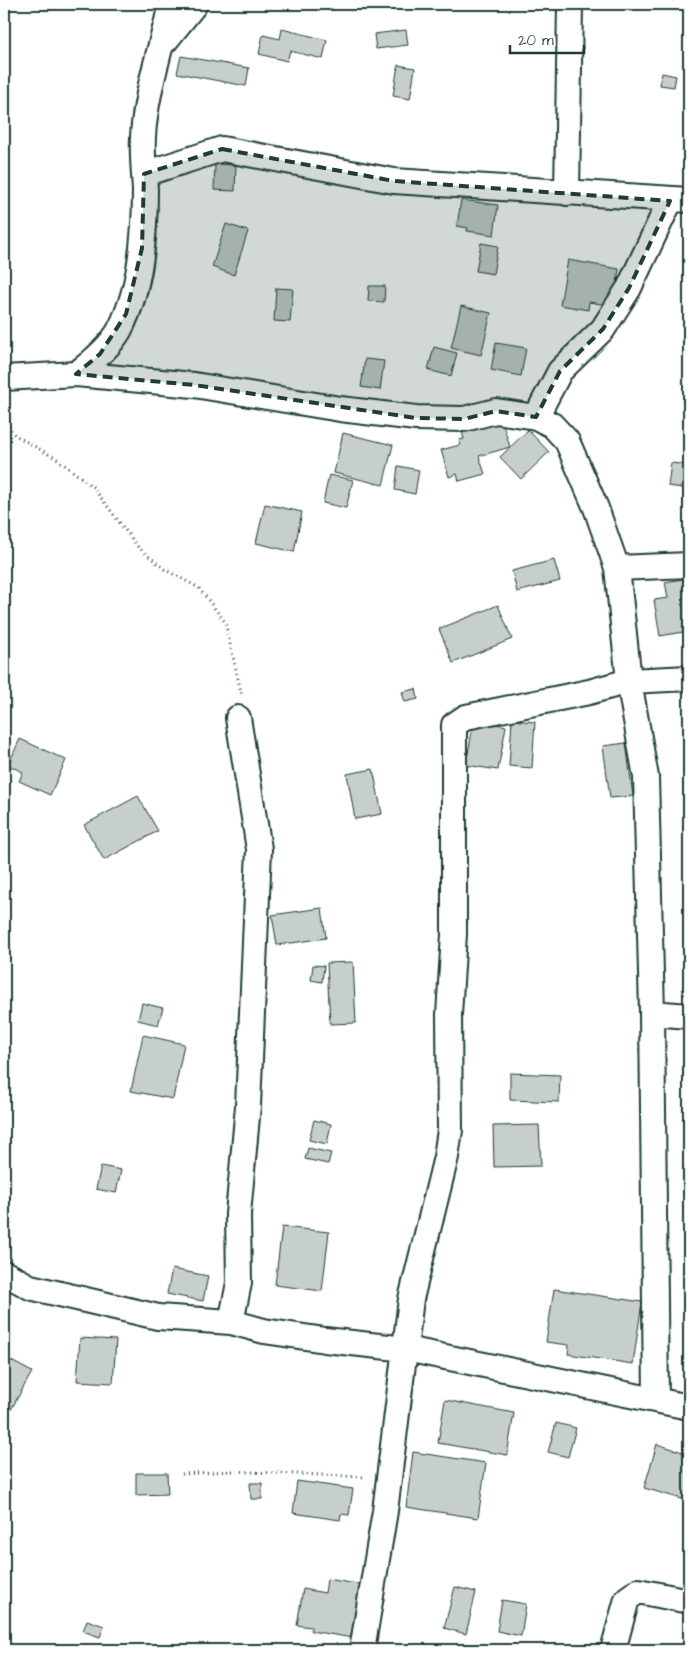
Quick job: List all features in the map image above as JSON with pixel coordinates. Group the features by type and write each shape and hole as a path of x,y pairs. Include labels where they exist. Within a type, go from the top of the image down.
{"street":[{"path":"76,374 100,354 118,331 126,314 142,248 143,136 171,4"},
{"path":"162,45 195,4"},
{"path":"567,193 570,4"},
{"path":"144,174 222,149 394,181 680,200 630,288 603,329 560,371 536,417"},
{"path":"4,378 76,374 194,385 340,409 416,418 464,419 496,411 536,417 552,425 567,441 596,508 618,568 629,681 646,777 652,1012 656,1400"},
{"path":"618,568 689,565"},
{"path":"362,1650 412,1299 446,1157 450,1130 449,1015 454,934 454,725 466,718 581,694 629,681 689,678"},
{"path":"231,1322 239,1283 238,1214 248,1106 259,849 238,718"},
{"path":"652,1012 689,1016"},
{"path":"4,1273 30,1287 158,1317 231,1322 264,1330 325,1340 406,1349 689,1408"},
{"path":"613,1650 627,1599 638,1591 689,1601"}],"path":[{"path":"4,422 15,435 57,459 93,487 138,547 164,569 199,588 224,622 232,660 243,693 238,718"},
{"path":"182,1474 231,1470 388,1478"}],"highlighted area":[{"path":"222,149 394,181 670,201 629,288 603,329 560,371 536,417 496,411 464,419 416,418 194,385 76,374 100,354 126,314 142,248 144,174"}],"building":[{"path":"282,29 327,40 323,59 290,51 287,61 259,54 263,35 280,39"},
{"path":"406,30 408,45 376,49 374,34"},
{"path":"181,56 249,68 246,86 177,73"},
{"path":"398,65 415,68 410,99 393,96"},
{"path":"662,73 676,76 674,87 660,85"},
{"path":"215,164 236,165 235,191 214,190"},
{"path":"461,200 498,205 494,235 467,231 468,228 457,226"},
{"path":"226,224 248,231 234,275 212,267"},
{"path":"481,243 498,246 493,274 476,271"},
{"path":"568,260 619,269 613,306 589,302 588,310 560,305"},
{"path":"369,286 385,286 384,302 368,301"},
{"path":"276,288 293,289 290,322 274,321"},
{"path":"461,306 491,313 481,355 451,348"},
{"path":"496,343 526,348 521,376 491,370"},
{"path":"434,347 457,353 451,376 428,370"},
{"path":"365,359 384,361 380,390 361,387"},
{"path":"501,418 510,447 479,456 485,474 459,481 457,474 449,477 441,450 460,445 459,440 464,439 461,429"},
{"path":"528,430 549,452 521,479 500,457"},
{"path":"343,433 393,445 383,485 334,473"},
{"path":"671,463 689,465 689,489 668,486"},
{"path":"398,466 419,470 415,494 395,490"},
{"path":"329,475 353,480 346,508 323,503"},
{"path":"265,504 302,512 294,552 256,543"},
{"path":"554,560 560,581 517,592 512,571"},
{"path":"689,578 689,631 660,636 654,600 668,598 665,582"},
{"path":"498,605 512,639 453,663 439,629"},
{"path":"416,689 418,699 405,702 402,692"},
{"path":"474,720 506,726 498,770 466,765"},
{"path":"512,720 535,722 532,768 509,766"},
{"path":"20,739 66,760 50,795 19,781 23,772 8,765"},
{"path":"626,743 633,796 610,798 603,746"},
{"path":"373,769 382,814 355,819 347,774"},
{"path":"138,796 158,831 104,860 84,825"},
{"path":"322,908 326,938 277,945 272,915"},
{"path":"353,962 356,1023 330,1024 327,963"},
{"path":"313,965 324,966 322,982 311,980"},
{"path":"142,1003 163,1008 158,1025 138,1020"},
{"path":"143,1035 184,1044 173,1099 131,1091"},
{"path":"510,1073 560,1075 559,1102 510,1100"},
{"path":"314,1120 331,1124 327,1144 309,1140"},
{"path":"539,1125 541,1166 494,1167 493,1126"},
{"path":"308,1148 331,1153 328,1164 305,1159"},
{"path":"101,1166 121,1170 116,1193 96,1189"},
{"path":"282,1227 329,1232 322,1291 275,1285"},
{"path":"172,1269 208,1276 203,1301 167,1294"},
{"path":"554,1289 642,1302 633,1364 568,1354 569,1345 546,1342"},
{"path":"80,1338 116,1340 113,1383 77,1381"},
{"path":"4,1357 32,1372 8,1415 4,1412"},
{"path":"445,1400 514,1413 507,1455 438,1443"},
{"path":"556,1423 576,1428 568,1457 548,1452"},
{"path":"657,1444 689,1454 689,1501 644,1488"},
{"path":"413,1452 486,1463 478,1518 406,1507"},
{"path":"136,1473 167,1473 168,1494 136,1495"},
{"path":"297,1481 353,1489 349,1515 341,1514 340,1520 293,1513"},
{"path":"250,1483 262,1483 262,1499 251,1499"},
{"path":"327,1579 368,1586 359,1639 311,1631 311,1627 297,1625 303,1589 325,1593"},
{"path":"455,1587 476,1592 466,1634 444,1628"},
{"path":"502,1600 526,1604 521,1636 497,1631"},
{"path":"87,1620 104,1626 100,1637 83,1631"},
{"path":"506,1646 532,1650 505,1650"}]}
